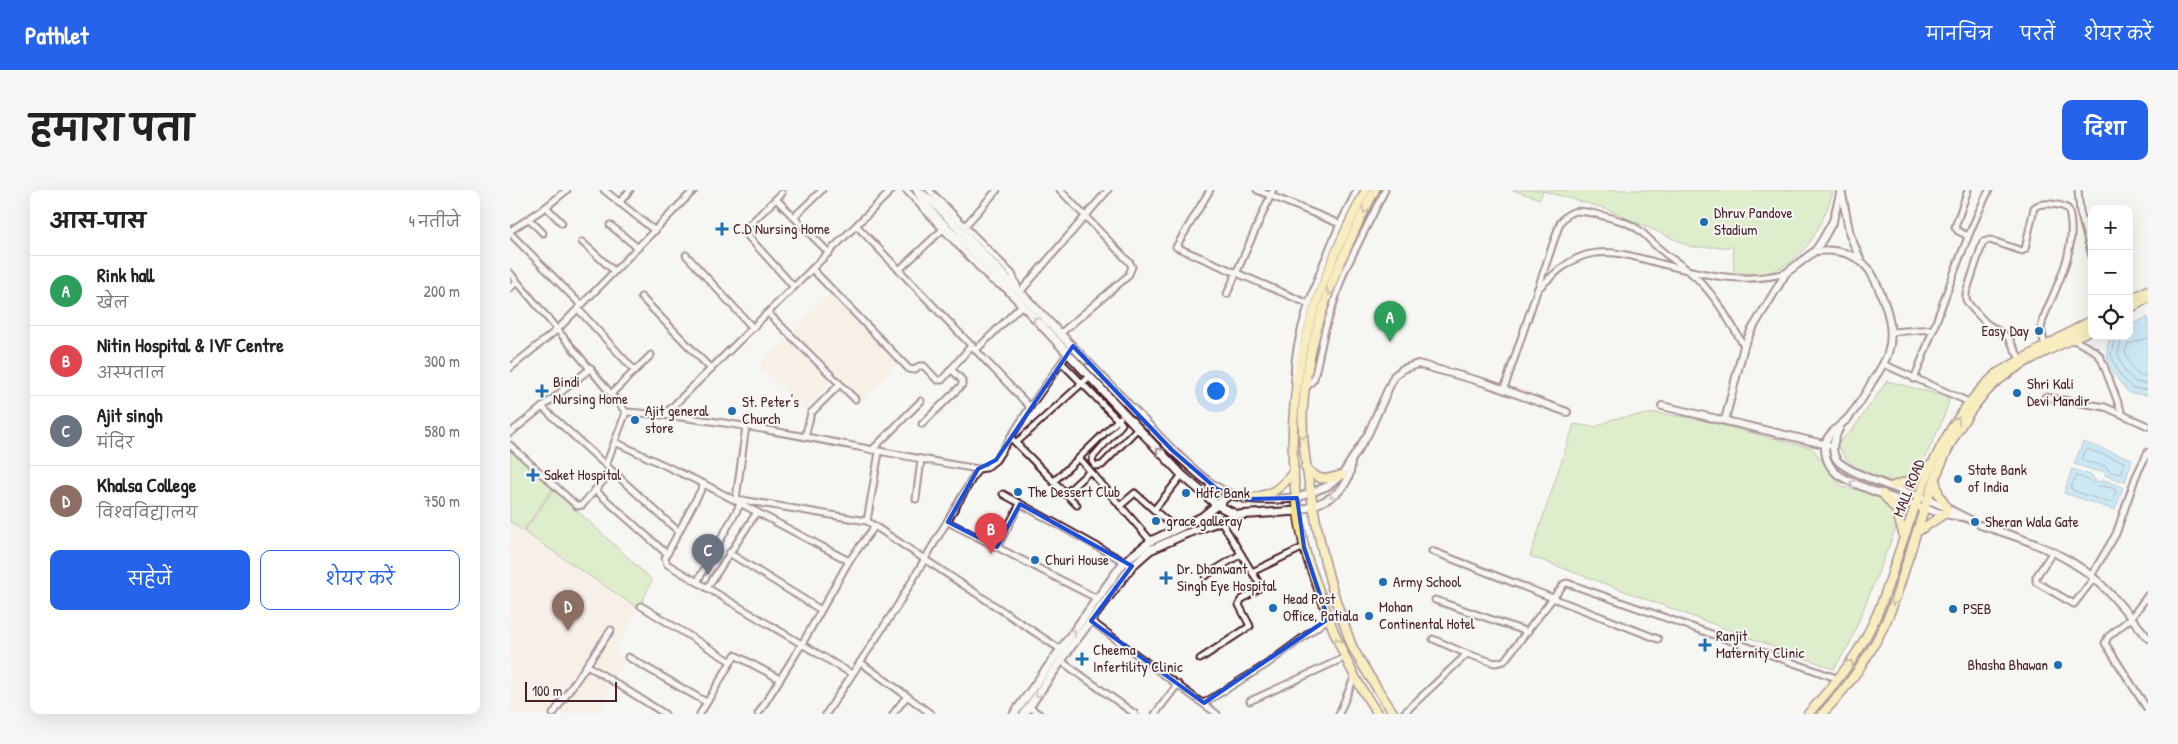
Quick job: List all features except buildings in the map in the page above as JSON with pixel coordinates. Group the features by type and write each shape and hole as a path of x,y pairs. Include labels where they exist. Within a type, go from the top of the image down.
{"main road":[{"path":"1366,190 1327,271 1318,298 1295,386 1292,428 1298,511 1304,547 1328,619 1344,658 1354,678 1378,714"},
{"path":"1375,190 1347,227 1305,388 1302,429 1305,468 1322,553 1349,637 1367,672 1394,714"},
{"path":"917,191 924,202 1089,377 1121,417 1138,428 1182,475 1217,505 1236,516"},
{"path":"917,191 934,202 1172,450 1206,481 1229,495 1246,499 1297,498"},
{"path":"2133,298 2148,290"},
{"path":"2133,307 2148,298"},
{"name":"MALL ROAD","path":"1808,714 1838,679 1858,650 1873,623 1917,500 1934,461 1955,422 1969,402 1986,383 2020,359 2088,322"},
{"name":"MALL ROAD","path":"1822,714 1858,671 1891,611 1935,480 1956,437 1990,388 2024,364 2088,331"},
{"path":"1893,486 1919,475 1934,461"},
{"path":"1305,468 1322,480 1342,475"},
{"path":"1246,499 1263,496 1275,491 1283,486 1294,471"},
{"path":"1917,532 1946,510 1935,480"},
{"path":"1883,494 1896,510 1904,538"},
{"path":"1026,711 1060,649 1124,562 1151,541 1202,517 1229,495"},
{"path":"1014,714 1061,661 1132,566 1160,544 1236,516 1298,511"}],"street":[{"path":"566,190 546,207 510,232 635,371"},
{"path":"604,190 655,231"},
{"path":"619,203 630,190"},
{"path":"510,369 558,329 694,190"},
{"path":"794,217 822,190"},
{"path":"664,414 892,190"},
{"path":"906,190 991,280 1006,289"},
{"path":"929,190 1012,274 1019,290 1108,190"},
{"path":"965,226 997,190"},
{"path":"1060,190 1130,262 1132,272 1061,333"},
{"path":"1210,190 1176,247 1309,304"},
{"path":"1257,190 1271,193 1347,227"},
{"path":"1295,386 1295,357 1309,304 1347,227 1357,190"},
{"path":"1305,388 1314,379 1325,329 1344,272 1385,190"},
{"path":"1725,420 1744,346 1764,308 1786,273 1815,250 1833,221 1841,190"},
{"path":"1841,190 1850,235 1861,261 1873,275 1880,291 1888,313 1891,332 1889,352 1883,364 1861,401 1840,427 1830,434 1825,444 1826,458 1835,472 1852,483 1883,494 1917,500"},
{"path":"1968,190 1955,227 1958,231 1968,236"},
{"path":"1914,378 1968,236 1989,190"},
{"path":"2078,190 2080,212 2090,250"},
{"path":"782,193 746,228 745,233 794,287"},
{"path":"1226,294 1271,193"},
{"path":"776,199 829,253"},
{"path":"2020,359 2008,337 1986,323 1971,307 1966,300 1966,293 1983,242 1990,240 2022,251 2034,208 2036,205 2042,204 2063,206 2068,209 2071,243 2068,258 2042,324 2045,346"},
{"path":"546,207 562,223"},
{"path":"1504,389 1560,223 1568,213 1574,211 1580,210 1630,225 1639,230 1662,251 1690,272 1719,304 1744,346"},
{"path":"529,219 543,233"},
{"path":"610,225 638,248"},
{"path":"857,226 1030,407"},
{"path":"899,270 943,229"},
{"path":"582,242 614,271"},
{"path":"1815,250 1841,250 1861,261"},
{"path":"1536,290 1564,265 1586,255 1601,252 1616,253 1690,272 1752,279 1786,273"},
{"path":"686,255 753,328"},
{"path":"812,269 909,369 914,370 919,366 924,366 940,381 1022,305"},
{"path":"510,273 626,412"},
{"path":"510,288 518,282"},
{"path":"641,297 711,369"},
{"path":"768,313 855,400"},
{"path":"1891,332 1934,329"},
{"path":"2072,339 2095,350 2101,358 2122,413"},
{"path":"626,412 664,414 746,426 921,460 978,469 986,468 996,460 1073,346"},
{"path":"612,393 652,355"},
{"path":"1062,363 1121,417 1122,427 1093,457 1092,461 1095,466 1102,465 1138,428"},
{"path":"1297,498 1328,486 1342,475 1368,434 1394,376 1403,369 1418,364 1431,366 1504,389 1567,412"},
{"path":"1883,364 1969,402"},
{"path":"510,424 512,431 591,368"},
{"path":"922,424 962,385 962,380 951,369"},
{"path":"1016,443 1089,377"},
{"path":"805,437 811,413 840,384"},
{"path":"2045,397 2089,403 2122,413 2148,426"},
{"path":"872,450 922,402"},
{"path":"1662,406 1833,446"},
{"path":"542,407 679,532"},
{"path":"606,465 626,412"},
{"path":"1053,482 1121,417"},
{"path":"734,498 746,426"},
{"path":"1840,427 1833,446 1834,455 1842,465 1862,476 1893,486 1917,500 1971,520"},
{"path":"1010,437 1077,505"},
{"path":"616,442 734,498 849,562"},
{"path":"510,445 574,504 582,505 612,471"},
{"path":"867,521 879,452"},
{"path":"2052,553 2036,577 2036,582 2074,604 2093,577 2116,534 2136,476 2148,452"},
{"path":"1079,458 1151,541"},
{"path":"916,500 921,460"},
{"path":"1298,511 1325,501 1342,489 1348,481 1351,463"},
{"path":"828,713 926,559 978,469"},
{"path":"1065,494 1090,471"},
{"path":"1154,510 1182,475"},
{"path":"704,484 667,554 665,559 667,564 852,674"},
{"path":"595,490 667,554"},
{"path":"1120,506 1135,493 1176,529"},
{"path":"1003,494 1132,566"},
{"path":"734,498 867,521 1060,649"},
{"path":"697,582 741,503"},
{"path":"997,547 1020,504"},
{"path":"707,588 757,512"},
{"path":"1200,659 1250,626 1239,605 1241,600 1258,589 1259,583 1221,521"},
{"path":"948,522 1098,599"},
{"path":"1980,525 2014,536 2052,553 2093,577 2148,638"},
{"path":"758,714 802,644 849,562 875,526"},
{"path":"1252,572 1304,547"},
{"path":"1432,551 1658,638"},
{"path":"729,553 821,610"},
{"path":"1205,576 1241,554"},
{"path":"1433,639 1467,654 1495,663 1502,662 1528,632 1564,584 1572,584 1838,679"},
{"path":"2148,595 2131,618 2108,637 2104,643 2148,710"},
{"path":"1435,600 1528,632"},
{"path":"640,606 730,661"},
{"path":"1204,703 1266,664 1328,619"},
{"path":"1092,621 1217,714"},
{"path":"553,714 611,630"},
{"path":"1403,714 1467,654"},
{"path":"700,714 733,656 737,655 780,679"},
{"path":"628,657 706,702"},
{"path":"1250,701 1344,658"},
{"path":"1061,661 1135,714"},
{"path":"860,662 931,714"},
{"path":"588,665 666,714"},
{"path":"1339,714 1354,678"},
{"path":"1155,714 1178,684"},
{"path":"893,714 907,696"},
{"path":"1026,711 1039,714"}],"highlighted area":[{"path":"1073,346 1172,450 1217,489 1246,499 1297,498 1304,547 1328,619 1204,703 1091,621 1132,566 1020,504 997,547 948,522 978,469 996,460"}],"shaded area":[{"path":"830,293 898,363 861,402 792,333"},
{"path":"787,338 831,381 805,410 759,365"},
{"path":"510,524 638,610 615,651 625,660 598,714 510,714"}],"green space":[{"path":"1513,190 1834,190 1819,227 1805,248 1786,265 1773,271 1754,274 1734,273 1733,247 1692,247 1604,208 1543,191 1540,199"},
{"path":"1887,381 1944,396 1949,401 1942,422 1922,461 1914,472 1905,479 1896,482 1866,473 1855,467 1844,456 1837,444 1853,429"},
{"path":"1655,413 1693,418 1812,448 1842,487 1877,495 1887,504 1898,523 1850,643 1834,669 1530,556 1574,424 1595,427 1613,419"},
{"path":"510,447 553,488 523,531 510,522"},
{"path":"554,489 652,580 639,609 524,532"}],"water":[{"path":"2148,317 2148,395 2129,393 2114,374 2108,360 2107,352 2110,340 2133,340 2133,324"},
{"path":"2083,442 2132,459 2125,482 2106,476 2104,471 2096,471 2074,464"},
{"path":"2072,469 2093,476 2094,480 2100,482 2104,480 2123,487 2115,510 2064,493"}],"place":[{"name":"Dhruv Pandove Stadium","path":"1704,222"},
{"name":"C.D Nursing Home","path":"722,229"},
{"name":"Easy Day","path":"2039,331"},
{"name":"Rink hall","path":"1390,342"},
{"name":"Bindi Nursing Home","path":"542,391"},
{"name":"Shri Kali Devi Mandir","path":"2017,393"},
{"name":"St. Peter's Church","path":"732,411"},
{"name":"Ajit general store","path":"635,420"},
{"name":"Saket Hospital","path":"533,475"},
{"name":"State Bank of India","path":"1958,479"},
{"name":"The Dessert Club","path":"1018,492"},
{"name":"Hdfc Bank","path":"1186,493"},
{"name":"grace galleray","path":"1156,521"},
{"name":"Sheran Wala Gate","path":"1975,522"},
{"name":"Nitin Hospital & IVF Centre","path":"991,554"},
{"name":"Churi House","path":"1035,560"},
{"name":"Ajit singh","path":"708,575"},
{"name":"Dr. Dhanwant Singh Eye Hospital","path":"1166,578"},
{"name":"Army School","path":"1383,582"},
{"name":"Head Post Office, Patiala","path":"1273,608"},
{"name":"PSEB","path":"1953,609"},
{"name":"Mohan Continental Hotel","path":"1369,616"},
{"name":"Khalsa College","path":"568,631"},
{"name":"Ranjit Maternity Clinic","path":"1705,645"},
{"name":"Cheema Infertility Clinic","path":"1082,659"},
{"name":"Bhasha Bhawan","path":"2058,665"}]}
